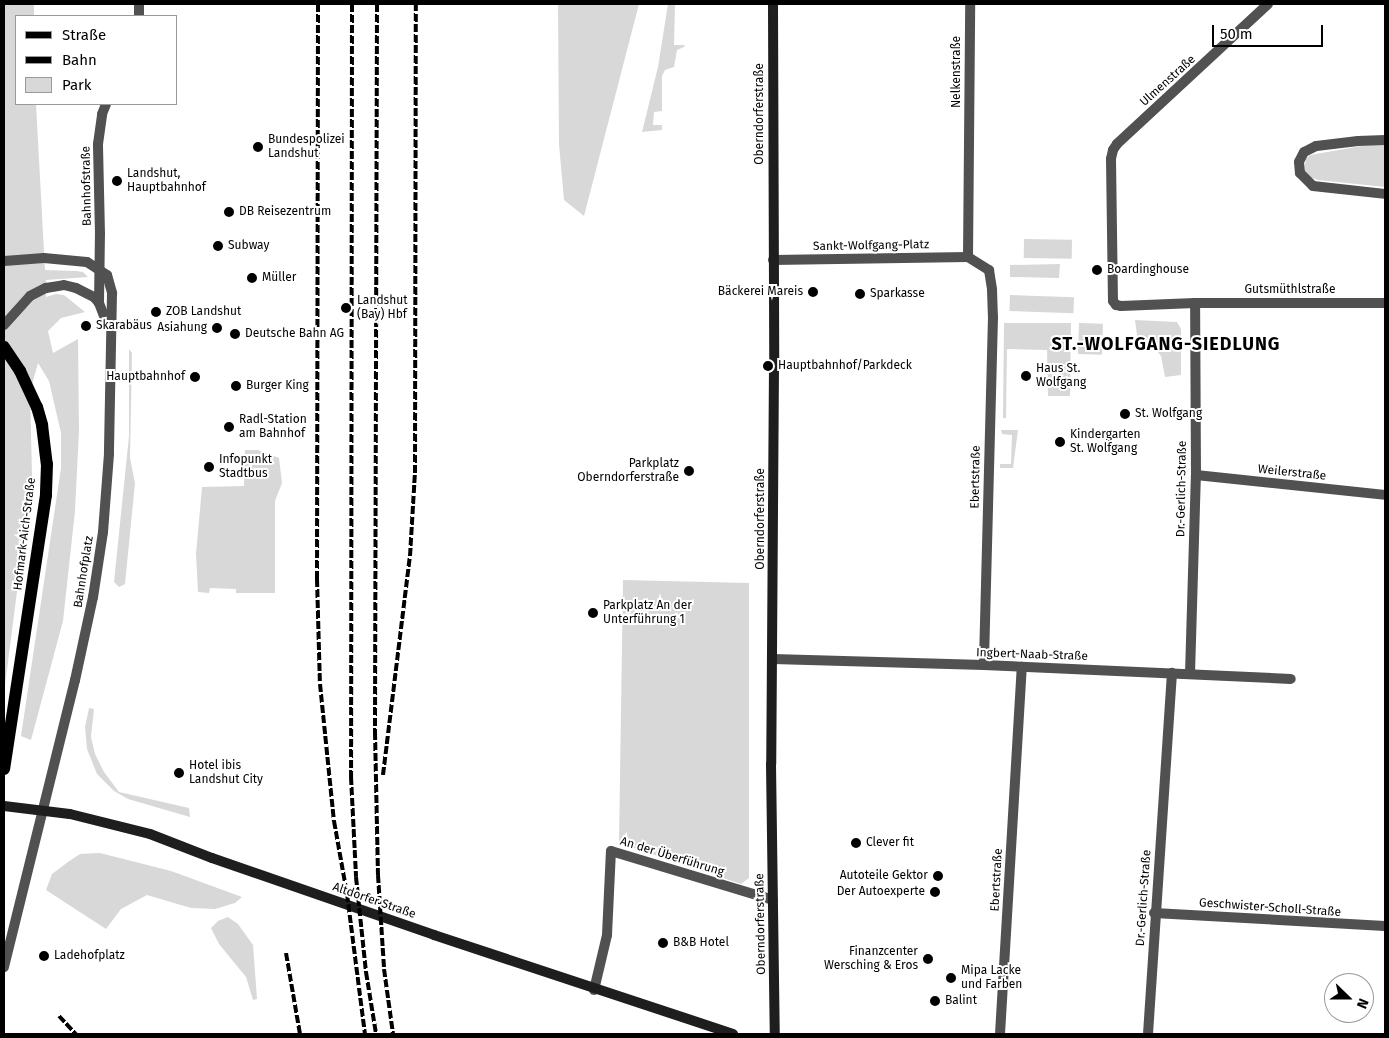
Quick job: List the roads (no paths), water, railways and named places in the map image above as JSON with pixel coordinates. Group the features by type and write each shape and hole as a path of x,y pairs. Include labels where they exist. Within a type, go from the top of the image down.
{"main road":[{"name":"Oberndorferstraße","path":"773,4 772,659 775,1034"},
{"name":"Hofmark-Aich-Straße","path":"4,347 20,371 40,416 45,444 46,495 4,769"},
{"name":"Altdorfer Straße","path":"9,807 70,814 150,834 243,869 594,990 733,1034"}],"street":[{"name":"Nelkenstraße","path":"968,258 970,4"},
{"name":"Ulmenstraße","path":"1196,303 1121,306 1116,305 1113,301 1111,158 1117,144 1268,4"},
{"name":"Bahnhofstraße","path":"99,303 98,144 102,114 106,105"},
{"path":"1385,140 1316,146 1304,152 1299,162 1300,173 1313,186 1385,194"},
{"path":"4,261 72,258 87,262 100,269"},
{"name":"Sankt-Wolfgang-Platz","path":"773,260 968,258"},
{"name":"Ebertstraße","path":"968,258 989,270 992,290 984,665"},
{"name":"Bahnhofplatz","path":"42,810 88,624 103,532 111,408 110,332 112,293 107,275 100,269"},
{"path":"4,325 21,304 46,288 64,285 76,288 99,303 110,332"},
{"name":"Gutsmüthlstraße","path":"1196,303 1385,303"},
{"name":"Dr.-Gerlich-Straße","path":"1190,674 1196,476 1196,303"},
{"name":"Weilerstraße","path":"1196,476 1385,495"},
{"name":"Ingbert-Naab-Straße","path":"772,659 984,665 1291,679"},
{"name":"Ebertstraße","path":"1000,1034 1022,667"},
{"name":"Dr.-Gerlich-Straße","path":"1148,1034 1154,913 1172,673"},
{"path":"4,967 42,810"},
{"name":"An der Überführung","path":"594,990 607,935 611,851 773,900"},
{"name":"Geschwister-Scholl-Straße","path":"1154,913 1384,926"}],"railway":[{"path":"318,4 317,579 320,684 334,821 347,894 365,1034"},
{"path":"352,4 351,777 356,877 366,972 376,1034"},
{"path":"377,4 375,732 378,875 384,969 393,1034"},
{"path":"383,775 410,556 415,473 416,4"},
{"path":"286,953 300,1034"},
{"path":"59,1016 76,1034"}],"place":[{"name":"Bundespolizei Landshut","path":"258,147"},
{"name":"Landshut, Hauptbahnhof","path":"117,181"},
{"name":"DB Reisezentrum","path":"229,212"},
{"name":"Subway","path":"218,246"},
{"name":"Boardinghouse","path":"1097,270"},
{"name":"Müller","path":"252,278"},
{"name":"Bäckerei Mareis","path":"813,292"},
{"name":"Sparkasse","path":"860,294"},
{"name":"Landshut (Bay) Hbf","path":"346,308"},
{"name":"ZOB Landshut","path":"156,312"},
{"name":"Skarabäus","path":"86,326"},
{"name":"Asiahung","path":"217,328"},
{"name":"Deutsche Bahn AG","path":"235,334"},
{"name":"Hauptbahnhof/Parkdeck","path":"768,366"},
{"name":"Haus St. Wolfgang","path":"1026,376"},
{"name":"Hauptbahnhof","path":"195,377"},
{"name":"Burger King","path":"236,386"},
{"name":"St. Wolfgang","path":"1125,414"},
{"name":"Radl-Station am Bahnhof","path":"229,427"},
{"name":"Kindergarten St. Wolfgang","path":"1060,442"},
{"name":"Infopunkt Stadtbus","path":"209,467"},
{"name":"Parkplatz Oberndorferstraße","path":"689,471"},
{"name":"Parkplatz An der Unterführung 1","path":"593,613"},
{"name":"Hotel ibis Landshut City","path":"179,773"},
{"name":"Clever fit","path":"856,843"},
{"name":"Autoteile Gektor","path":"938,876"},
{"name":"Der Autoexperte","path":"935,892"},
{"name":"B&B Hotel","path":"663,943"},
{"name":"Ladehofplatz","path":"44,956"},
{"name":"Finanzcenter Wersching & Eros","path":"928,959"},
{"name":"Mipa Lacke und Farben","path":"951,978"},
{"name":"Balint","path":"935,1001"}],"district":[{"name":"ST.-WOLFGANG-SIEDLUNG","path":"1166,344"}]}
